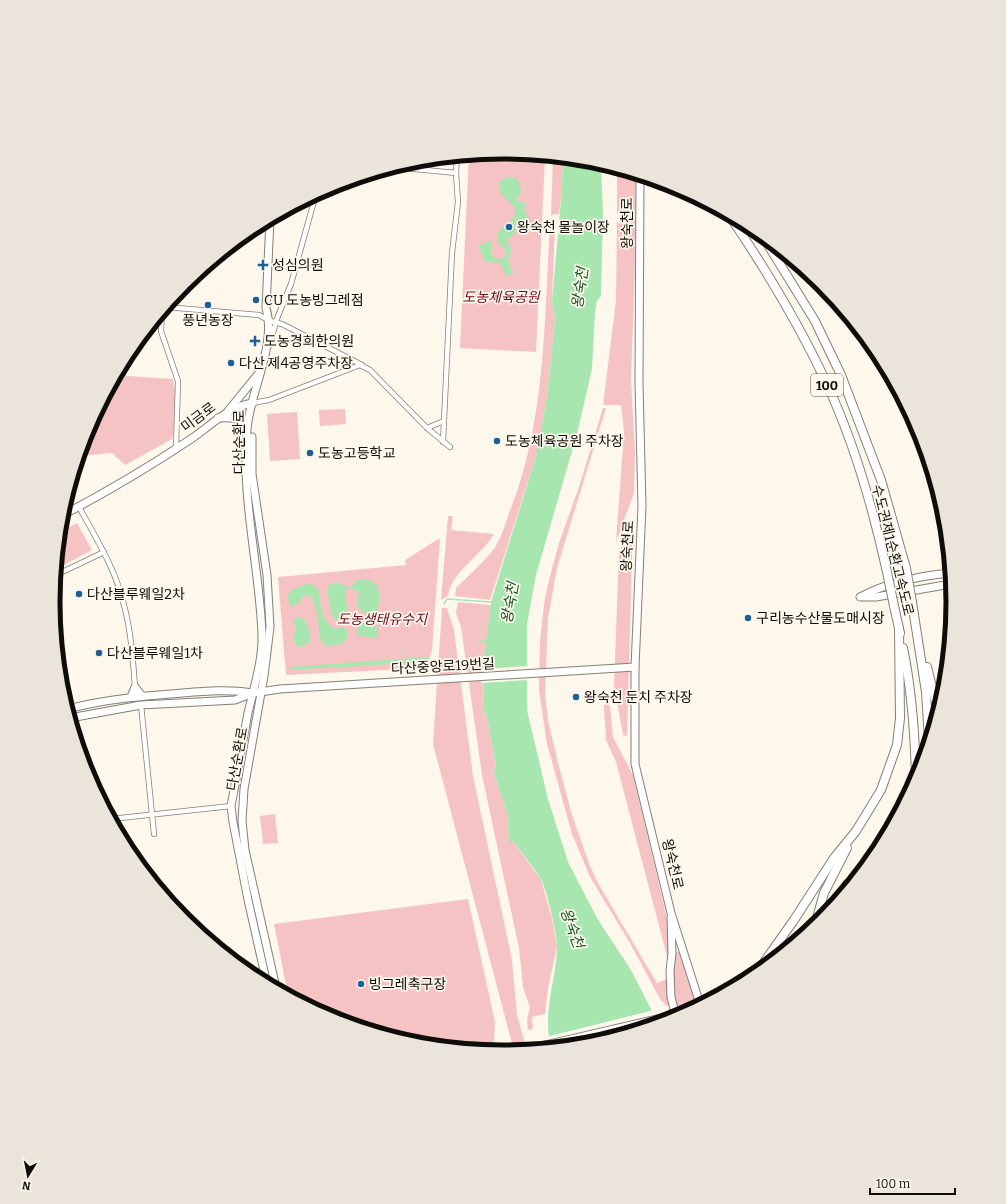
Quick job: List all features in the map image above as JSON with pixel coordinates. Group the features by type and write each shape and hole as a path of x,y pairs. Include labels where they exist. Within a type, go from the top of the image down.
{"highway":[{"name":"수도권제1순환고속도로","path":"737,226 753,250 798,326 826,383 866,490 887,572 910,687 915,764"},
{"name":"수도권제1순환고속도로","path":"771,250 815,321 841,375 881,480 906,568 917,628 928,726"},
{"path":"819,912 824,893 856,831 881,790 897,745 901,699 899,628"},
{"path":"917,628 935,698"},
{"path":"768,956 794,920 834,858 856,831"},
{"path":"576,1038 632,1025"}],"street":[{"path":"443,442 452,254 458,202 457,162"},
{"path":"413,169 456,173"},
{"name":"왕숙천로","path":"640,181 639,382 642,506 631,667 635,764 671,913 698,999"},
{"path":"314,202 291,284 280,314 273,321 253,403 269,400 360,365 364,366"},
{"path":"270,226 266,308 273,321"},
{"path":"172,308 259,315 364,366 370,370 427,428 450,447"},
{"path":"162,320 161,331 178,381 176,448"},
{"path":"228,411 263,365"},
{"name":"미금로","path":"70,512 176,448 228,411 243,404 253,403"},
{"name":"다산순환로","path":"253,403 247,428 246,468 248,513 259,592 262,634 260,656 232,806 233,822 248,900 265,975"},
{"name":"다산순환로","path":"253,403 252,474 267,575 270,613 268,651 244,789 242,821 245,850 275,982"},
{"path":"218,418 231,417 243,423 247,428"},
{"path":"427,428 444,421"},
{"path":"79,507 104,552 124,604 130,634 136,687 142,696"},
{"path":"61,573 104,552"},
{"path":"945,573 930,575 880,587 860,597 876,597 945,585"},
{"name":"다산중앙로19번길","path":"75,717 141,705 230,700 253,693 324,685 631,667"},
{"path":"131,697 136,687"},
{"name":"다산중앙로19번길","path":"73,709 97,702 142,696 236,690 253,693"},
{"path":"141,705 154,834"},
{"path":"117,818 232,806"},
{"name":"왕숙천로","path":"671,913 672,953 670,971 671,997 674,1010"}],"green space":[{"name":"도농체육공원","path":"503,159 545,161 536,352 460,348 469,161"},
{"path":"553,162 563,163 559,214 551,215"},
{"path":"617,174 635,180 636,233 631,381 635,451 634,493 616,542 624,432 621,405 603,405 616,301 617,223 625,224 625,214 617,213"},
{"path":"550,224 555,224 552,301 555,319 547,397 536,456 490,600 455,596 456,588 485,559 499,541 521,478 530,443 537,407 541,371"},
{"path":"126,370 126,376 173,379 176,409 172,439 125,465 112,453 86,455 106,406"},
{"path":"603,408 606,408 557,568 548,618 545,693 548,720 558,763 572,815 590,866 599,885 657,983 667,979 672,1005 667,1006 660,999 630,943 590,877 572,834 547,744 539,690 540,642 544,604 549,580 559,543 580,484"},
{"path":"345,409 346,424 320,426 319,410"},
{"path":"297,412 300,459 270,461 267,414"},
{"path":"448,516 453,516 451,530 494,534 489,542 455,579 450,587 448,596 441,600"},
{"path":"633,521 627,736 623,735 614,685 619,553"},
{"path":"77,523 92,550 62,566 64,544 67,528"},
{"name":"도농생태유수지","path":"440,538 432,650 427,668 286,675 278,577 406,565 405,560"},
{"path":"458,602 491,605 484,656 479,663 484,664 483,712 486,714 496,765 494,773 508,816 509,844 513,841 541,880 552,918 557,946 548,988 545,1014 532,1017 533,1029 528,1030 527,1020 530,1007 523,987 519,948 482,775 461,627 456,613"},
{"path":"442,608 447,608 454,630 473,776 512,960 517,1015 525,1044 512,1045 433,744"},
{"path":"606,701 610,707 613,737 633,775 668,923 668,960 616,762 606,740 604,706"},
{"path":"275,814 278,843 263,844 260,816"},
{"path":"468,899 495,1022 494,1044 474,1044 445,1041 388,1030 333,1011 287,989 274,924"},
{"path":"676,952 679,952 687,968 695,1001 677,1009 673,984"}],"water":[{"name":"왕숙천","path":"563,163 601,171 603,214 601,296 597,301 595,313 592,369 577,434 536,575 527,624 527,710 548,799 568,862 597,918 631,970 654,1018 618,1030 550,1042 548,1021 557,941 546,892 540,878 513,841 509,845 508,816 494,773 496,765 486,714 483,712 484,664 478,663 479,657 484,656 491,602 536,456 547,397 555,319 552,301"},
{"name":"왕숙천 물놀이장","path":"507,177 516,178 520,183 521,193 516,200 525,203 524,210 528,216 525,221 516,222 516,233 507,239 511,251 508,261 513,273 506,276 501,264 488,261 486,263 478,246 492,240 491,254 493,257 501,260 506,255 506,250 499,243 497,238 500,230 512,220 515,215 513,206 501,194 499,187 500,182"},
{"path":"359,580 370,580 377,585 380,597 377,613 371,614 370,617 358,608 357,599 359,592 352,589 351,586"},
{"path":"338,582 344,586 348,586 349,589 345,590 348,616 343,625 339,625 339,622 332,616 327,589 330,584"},
{"path":"309,583 318,589 322,612 327,623 335,628 343,627 347,630 347,637 342,644 328,646 321,642 316,611 311,597 304,595 296,606 289,605 288,596 291,590"},
{"path":"297,616 305,620 310,632 309,643 301,647 295,644 293,638 296,629 293,622"},
{"path":"366,618 369,619 369,623 378,627 378,635 376,638 358,636 358,626"},
{"path":"429,657 429,662 290,670 289,667"}],"pier":[{"path":"528,666 528,680 481,683 482,669"},
{"path":"654,1010 656,1017 618,1030 589,1036 548,1042 546,1037"}],"waterway":[{"path":"444,604 447,599 491,602"},
{"path":"478,642 488,640"}],"place":[{"name":"왕숙천 물놀이장","path":"509,227"},
{"name":"성심의원","path":"263,265"},
{"name":"CU 도농빙그레점","path":"256,300"},
{"name":"풍년농장","path":"208,305"},
{"name":"도농경희한의원","path":"255,341"},
{"name":"다산 제4공영주차장","path":"231,363"},
{"name":"도농체육공원 주차장","path":"497,441"},
{"name":"도농고등학교","path":"310,453"},
{"name":"다산블루웨일2차","path":"79,594"},
{"name":"구리농수산물도매시장","path":"748,618"},
{"name":"다산블루웨일1차","path":"99,653"},
{"name":"왕숙천 둔치 주차장","path":"576,697"},
{"name":"빙그레축구장","path":"361,984"}]}
